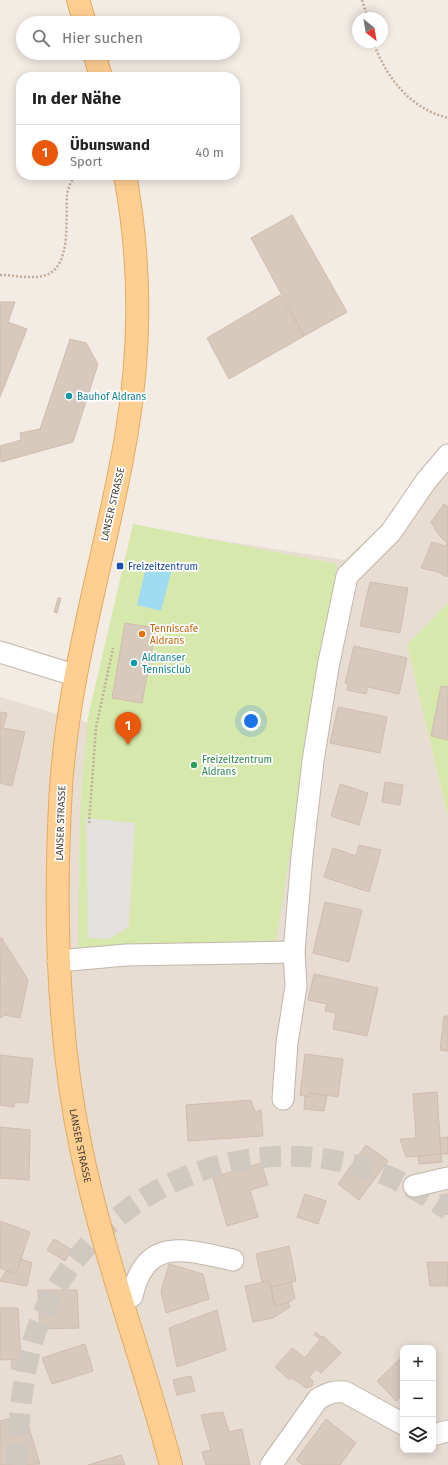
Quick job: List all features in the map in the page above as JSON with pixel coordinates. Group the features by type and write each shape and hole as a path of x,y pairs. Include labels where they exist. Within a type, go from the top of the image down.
{"main road":[{"path":"78,0 83,16"},
{"path":"96,60 100,72"},
{"name":"LANSER STRASSE","path":"126,180 131,212 136,281 137,325 132,393 117,482 74,675 61,786 58,879 58,961 63,1027 80,1146 98,1222 171,1465"}],"street":[{"path":"283,1099 287,1043 296,986 294,952 302,856 313,761 328,667 347,576 391,532 426,481 448,455"},
{"path":"0,652 74,675"},
{"path":"58,961 134,954 294,952"},
{"path":"414,1186 448,1178"},
{"path":"122,1301 132,1296 137,1280 146,1265 161,1253 183,1250 232,1260"},
{"path":"270,1465 318,1399 327,1393 337,1391 346,1392 400,1422"},
{"path":"436,1433 448,1431"}],"path":[{"path":"362,0 366,12"},
{"path":"376,48 388,75 413,102 434,114 448,118"},
{"path":"0,275 37,277 48,274 56,268 64,254 67,196 72,180"},
{"path":"89,823 96,728 113,648"}],"shaded area":[{"path":"448,467 448,603 407,645 448,817 448,1465 0,1465 0,697 95,725 136,527 344,560"},
{"path":"86,818 135,823 129,927 109,939 88,938"}],"green space":[{"name":"Freizeitzentrum Aldrans","path":"133,524 337,564 276,940 78,948 80,813 88,717"},
{"path":"448,603 448,817 407,645"}],"water":[{"path":"147,563 172,569 161,611 137,605"}],"building":[{"path":"292,215 347,312 304,336 251,238"},
{"path":"280,295 304,336 229,379 207,338"},
{"path":"0,302 15,302 8,322 27,329 0,397"},
{"name":"Bauhof Aldrans","path":"70,339 86,343 98,364 73,442 1,462 0,446 21,440 20,433 40,429"},
{"path":"444,504 448,507 447,577 438,572 421,568 432,542 446,546 447,543 439,535 431,522"},
{"path":"370,582 408,588 400,633 360,626"},
{"path":"58,598 61,598 57,613 54,612"},
{"name":"Aldranser Tennisclub","path":"125,623 156,628 142,703 112,698"},
{"path":"354,646 407,658 399,694 368,687 366,694 347,690 348,684 345,683"},
{"path":"441,686 448,687 448,740 431,736"},
{"path":"338,707 387,717 380,753 330,743"},
{"path":"0,712 7,713 3,728 25,732 12,786 0,783"},
{"path":"385,782 403,785 400,805 382,802"},
{"path":"340,784 368,793 359,825 331,816"},
{"path":"359,845 381,850 369,892 324,877 333,848 356,856"},
{"path":"325,902 362,910 349,962 313,953"},
{"path":"1,937 28,980 20,1018 5,1015 0,1018"},
{"path":"314,974 378,988 367,1036 333,1029 336,1013 325,1011 327,1004 308,1000"},
{"path":"444,1016 448,1016 448,1051 440,1050"},
{"path":"305,1054 343,1059 338,1097 310,1093 309,1097 300,1095"},
{"path":"0,1055 33,1059 28,1103 14,1102 14,1107 0,1105"},
{"path":"437,1092 441,1154 406,1157 400,1139 416,1138 413,1094"},
{"path":"310,1093 327,1096 324,1111 304,1109 305,1096 309,1097"},
{"path":"251,1100 255,1112 261,1110 263,1136 188,1141 186,1105"},
{"path":"0,1127 30,1130 29,1180 0,1178"},
{"path":"448,1137 448,1154 441,1154 440,1138"},
{"path":"366,1145 388,1161 359,1200 338,1184"},
{"path":"441,1154 442,1162 419,1164 418,1156"},
{"path":"261,1163 268,1185 250,1190 258,1217 227,1226 213,1177"},
{"path":"305,1194 326,1201 318,1224 297,1217"},
{"path":"448,1194 448,1214 442,1215 440,1195"},
{"path":"0,1221 30,1232 16,1274 0,1268"},
{"path":"54,1239 72,1250 65,1261 47,1250"},
{"path":"289,1246 296,1281 271,1287 269,1281 262,1282 256,1254"},
{"path":"21,1259 32,1263 27,1286 0,1281 6,1271 16,1274"},
{"path":"427,1262 448,1262 448,1286 430,1286"},
{"path":"169,1264 203,1274 209,1299 166,1313 161,1291"},
{"path":"269,1281 275,1306 288,1302 290,1307 273,1318 253,1322 245,1286"},
{"path":"291,1282 295,1298 287,1303 275,1306 271,1287"},
{"path":"38,1290 77,1290 79,1328 40,1329"},
{"path":"0,1308 18,1308 21,1359 0,1360"},
{"path":"217,1310 226,1350 177,1367 169,1328"},
{"path":"316,1332 321,1337 323,1336 341,1353 321,1373 316,1369 309,1377 313,1381 312,1386 306,1388 292,1378 290,1380 275,1367 292,1348 305,1358 320,1339 314,1335"},
{"path":"85,1344 93,1371 52,1384 42,1358"},
{"path":"25,1358 25,1362 28,1362 28,1368 12,1369 11,1359"},
{"path":"400,1359 400,1398 396,1401 377,1381"},
{"path":"191,1376 195,1391 177,1395 173,1380"},
{"path":"223,1412 229,1432 242,1429 250,1465 206,1465 202,1452 211,1450 201,1415"},
{"path":"25,1415 40,1464 0,1465 0,1421"},
{"path":"326,1419 356,1443 340,1465 303,1465 296,1460"},
{"path":"121,1455 125,1465 88,1465"}],"tunnel":[{"path":"16,1465 23,1386 31,1347 45,1309 70,1267 103,1230 140,1201 183,1178 228,1163 275,1157 324,1159 372,1170 411,1187 448,1210"}],"place":[{"name":"Bauhof Aldrans","path":"69,396"},
{"name":"Freizeitzentrum","path":"120,566"},
{"name":"Tenniscafe Aldrans","path":"142,634"},
{"name":"Aldranser Tennisclub","path":"134,663"},
{"name":"Übunswand","path":"128,745"},
{"name":"Freizeitzentrum Aldrans","path":"194,765"}]}
